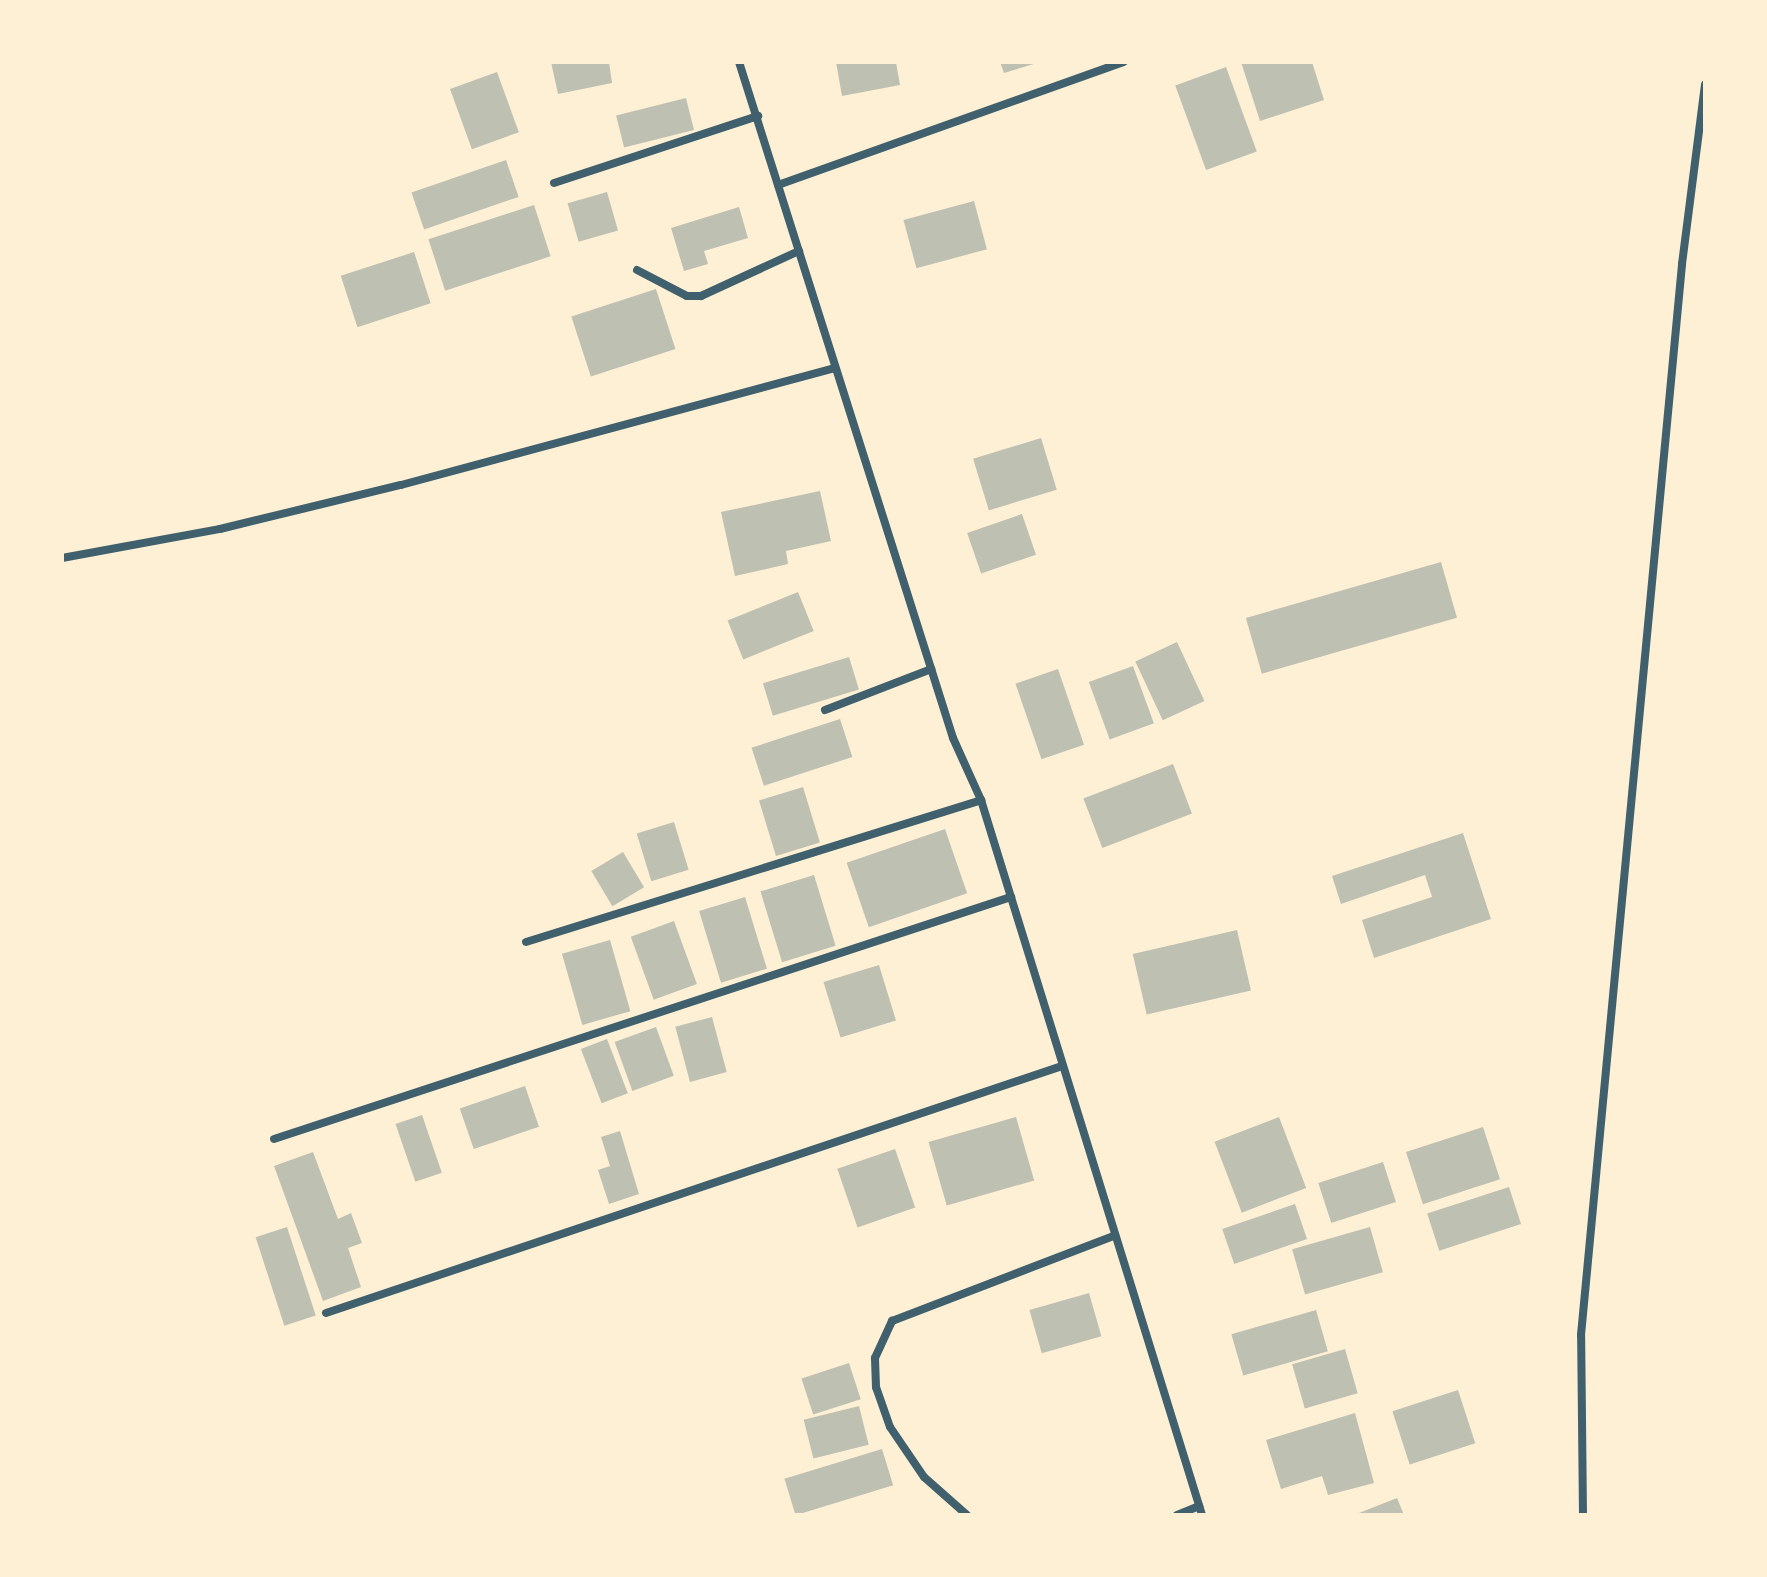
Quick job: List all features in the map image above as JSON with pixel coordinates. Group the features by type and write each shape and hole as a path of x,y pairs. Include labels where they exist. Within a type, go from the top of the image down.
{"street":[{"path":"739,62 931,669 981,800 1200,1510 1177,1515"},
{"path":"778,185 1124,62"},
{"path":"1583,1515 1581,1335 1680,279 1705,84"},
{"path":"554,183 758,116"},
{"path":"637,270 687,296 701,296 799,251"},
{"path":"62,558 220,529 371,492 835,368"},
{"path":"825,710 931,669"},
{"path":"526,942 981,800"},
{"path":"274,1139 1011,897"},
{"path":"326,1313 1062,1066"},
{"path":"967,1515 924,1477 890,1427 876,1387 875,1358 892,1321 1114,1236"}],"building":[{"path":"551,62 609,62 612,83 558,94"},
{"path":"836,62 896,62 900,85 842,96"},
{"path":"1000,62 1037,62 1037,63 1004,73"},
{"path":"1241,62 1312,62 1324,100 1260,121"},
{"path":"1226,67 1257,152 1206,170 1175,85"},
{"path":"497,72 519,132 472,149 450,89"},
{"path":"686,98 694,130 624,147 616,115"},
{"path":"506,160 519,197 424,229 411,193"},
{"path":"607,192 618,230 579,242 568,203"},
{"path":"974,201 987,249 916,268 903,220"},
{"path":"534,205 551,256 445,291 428,239"},
{"path":"739,207 748,238 704,251 708,264 684,271 671,228"},
{"path":"414,252 431,303 357,327 341,276"},
{"path":"656,289 675,349 591,376 571,317"},
{"path":"1041,438 1057,490 989,510 973,459"},
{"path":"820,491 831,541 786,551 788,564 735,576 721,512"},
{"path":"1022,514 1036,555 981,574 967,533"},
{"path":"1441,562 1457,618 1262,674 1246,618"},
{"path":"798,592 814,631 743,659 728,620"},
{"path":"1177,642 1204,701 1163,720 1135,661"},
{"path":"849,657 859,690 773,716 763,683"},
{"path":"1133,666 1154,723 1110,739 1089,682"},
{"path":"1058,669 1084,745 1041,759 1015,684"},
{"path":"840,719 852,757 764,786 752,748"},
{"path":"1173,764 1192,813 1102,848 1083,798"},
{"path":"803,787 820,842 776,856 759,800"},
{"path":"674,822 689,870 651,881 637,833"},
{"path":"945,829 967,893 869,927 847,863"},
{"path":"1463,833 1491,919 1374,958 1362,920 1432,897 1425,875 1341,904 1332,876"},
{"path":"623,852 644,887 612,906 591,871"},
{"path":"814,875 836,946 782,962 760,891"},
{"path":"745,897 767,969 721,983 699,911"},
{"path":"674,921 697,984 654,1000 631,937"},
{"path":"1237,930 1251,990 1147,1014 1133,954"},
{"path":"610,940 630,1011 582,1025 562,954"},
{"path":"879,965 896,1020 840,1037 824,982"},
{"path":"712,1017 727,1072 690,1082 675,1027"},
{"path":"656,1027 674,1076 632,1091 615,1042"},
{"path":"607,1039 628,1093 602,1103 581,1049"},
{"path":"525,1086 539,1127 474,1149 460,1108"},
{"path":"422,1115 442,1173 415,1182 396,1124"},
{"path":"1016,1117 1034,1180 947,1206 929,1142"},
{"path":"1279,1117 1306,1188 1242,1213 1215,1142"},
{"path":"1483,1127 1500,1179 1423,1204 1406,1152"},
{"path":"620,1131 639,1194 609,1204 598,1170 610,1166 601,1137"},
{"path":"895,1149 915,1208 858,1227 837,1169"},
{"path":"313,1152 338,1219 351,1213 362,1243 348,1248 361,1287 323,1301 274,1166"},
{"path":"1383,1162 1396,1202 1331,1223 1318,1183"},
{"path":"1509,1187 1521,1224 1439,1251 1427,1214"},
{"path":"1295,1204 1307,1239 1234,1264 1222,1229"},
{"path":"287,1227 316,1315 284,1326 256,1237"},
{"path":"1370,1227 1383,1272 1305,1295 1292,1249"},
{"path":"1089,1293 1101,1336 1042,1353 1029,1310"},
{"path":"1316,1310 1328,1351 1243,1376 1231,1334"},
{"path":"1345,1349 1358,1393 1305,1408 1292,1364"},
{"path":"849,1363 861,1399 813,1415 801,1378"},
{"path":"1458,1390 1475,1443 1410,1465 1392,1411"},
{"path":"859,1406 869,1445 813,1459 804,1420"},
{"path":"1355,1413 1374,1483 1328,1495 1322,1476 1281,1489 1266,1440"},
{"path":"882,1449 893,1485 796,1515 784,1479"},
{"path":"1397,1498 1404,1515 1354,1515"}]}
